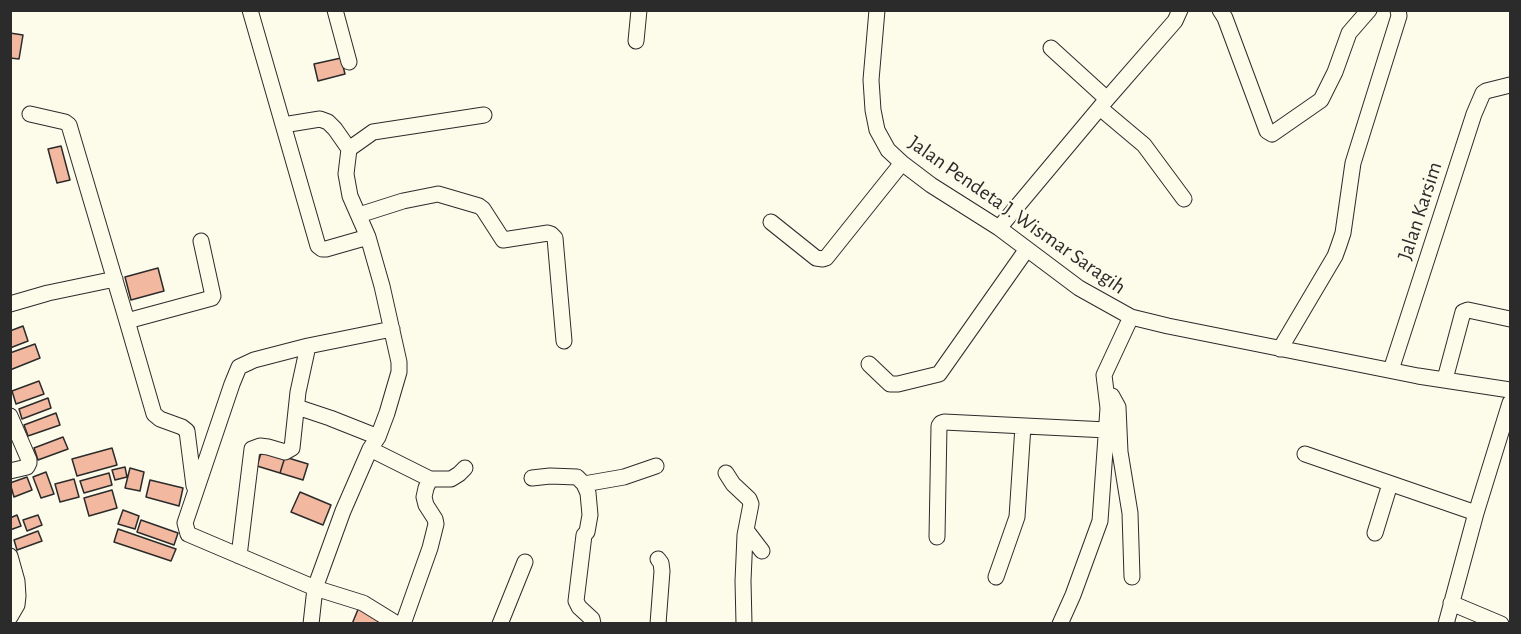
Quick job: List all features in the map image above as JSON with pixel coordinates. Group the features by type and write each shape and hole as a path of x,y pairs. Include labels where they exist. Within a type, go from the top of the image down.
{"street":[{"path":"250,10 320,248 326,249 369,237"},
{"path":"335,10 349,62"},
{"path":"636,41 639,10"},
{"name":"Jalan Pendeta J. Wismar Saragih","path":"877,10 871,81 873,110 877,130 888,150 931,184 999,228 1079,288 1131,317 1168,326 1418,376 1510,390"},
{"path":"999,228 1175,21 1180,10"},
{"path":"1220,10 1267,131 1272,134 1321,100 1350,33 1369,10"},
{"path":"1280,349 1335,256 1339,245 1343,233 1353,163 1399,16 1398,10"},
{"path":"1051,48 1144,145 1184,199"},
{"name":"Jalan Karsim","path":"1391,370 1474,114 1483,93 1510,85"},
{"path":"30,114 65,122 69,126 154,414 187,431 195,492"},
{"path":"349,149 373,132 484,115"},
{"path":"283,125 320,119 328,122 335,129 349,149 347,183 350,196 369,237 397,351 399,372 387,413 344,511 315,588 311,624"},
{"path":"771,222 816,258 826,258 902,163"},
{"path":"359,215 403,201 438,194 483,209 503,240 552,234 555,238 564,341"},
{"path":"127,321 212,298 201,241"},
{"path":"869,364 890,384 939,374 1027,249"},
{"path":"10,304 48,292 115,279"},
{"path":"1445,379 1462,312 1468,310 1510,319"},
{"path":"1060,624 1098,530 1108,408 1105,372 1131,317"},
{"path":"392,329 308,346 254,360 239,367 185,523 188,534 315,588 363,603 398,624"},
{"path":"239,556 252,449 260,446 285,452 292,448 298,392 308,346"},
{"path":"1106,390 1114,398 1118,407 1120,452 1130,513 1132,577"},
{"path":"1446,624 1476,513 1510,403"},
{"path":"297,408 330,418 430,479 451,479 465,468"},
{"path":"10,416 29,463 27,467 10,471"},
{"path":"937,537 939,426 941,423 1107,430"},
{"path":"996,577 1017,517 1023,426"},
{"path":"1305,454 1476,513"},
{"path":"585,484 624,477 656,466"},
{"path":"726,473 733,484 751,502 746,530 743,581 744,624"},
{"path":"532,478 577,477 585,484 590,515 587,532 584,535 576,601 592,619 593,624"},
{"path":"403,624 430,549 436,524 424,497 430,479"},
{"path":"1375,532 1390,484"},
{"path":"746,530 762,551"},
{"path":"658,559 662,572 658,624"},
{"path":"10,617 16,605 17,581 12,560"},
{"path":"500,624 525,562"},
{"path":"1451,603 1501,624"}],"building":[{"path":"10,33 23,35 19,59 10,58"},
{"path":"341,58 345,74 318,81 314,64"},
{"path":"61,146 70,180 57,183 48,149"},
{"path":"158,268 164,291 131,300 125,277"},
{"path":"23,326 28,341 10,348 10,331"},
{"path":"35,344 40,358 10,370 10,353"},
{"path":"39,381 44,394 16,404 12,391"},
{"path":"48,398 51,408 22,419 19,409"},
{"path":"56,413 60,425 28,436 24,425"},
{"path":"63,437 68,449 38,460 34,448"},
{"path":"112,448 117,465 77,476 72,459"},
{"path":"262,450 285,457 280,473 257,466"},
{"path":"285,457 308,464 303,480 280,473"},
{"path":"125,467 127,477 115,480 112,470"},
{"path":"130,468 144,472 140,491 125,488"},
{"path":"46,472 54,494 41,498 33,477"},
{"path":"109,473 112,485 84,493 80,481"},
{"path":"27,477 32,490 14,497 10,483"},
{"path":"74,479 79,497 60,502 55,484"},
{"path":"150,480 183,488 179,506 146,497"},
{"path":"112,490 117,508 89,516 84,498"},
{"path":"300,492 331,505 323,525 291,512"},
{"path":"123,510 139,516 135,529 118,524"},
{"path":"17,515 21,526 10,530 10,518"},
{"path":"38,515 42,525 27,531 23,520"},
{"path":"141,520 178,533 174,545 137,532"},
{"path":"118,529 176,549 171,561 114,542"},
{"path":"38,531 42,541 17,550 14,540"},
{"path":"359,607 387,624 352,624"}]}
